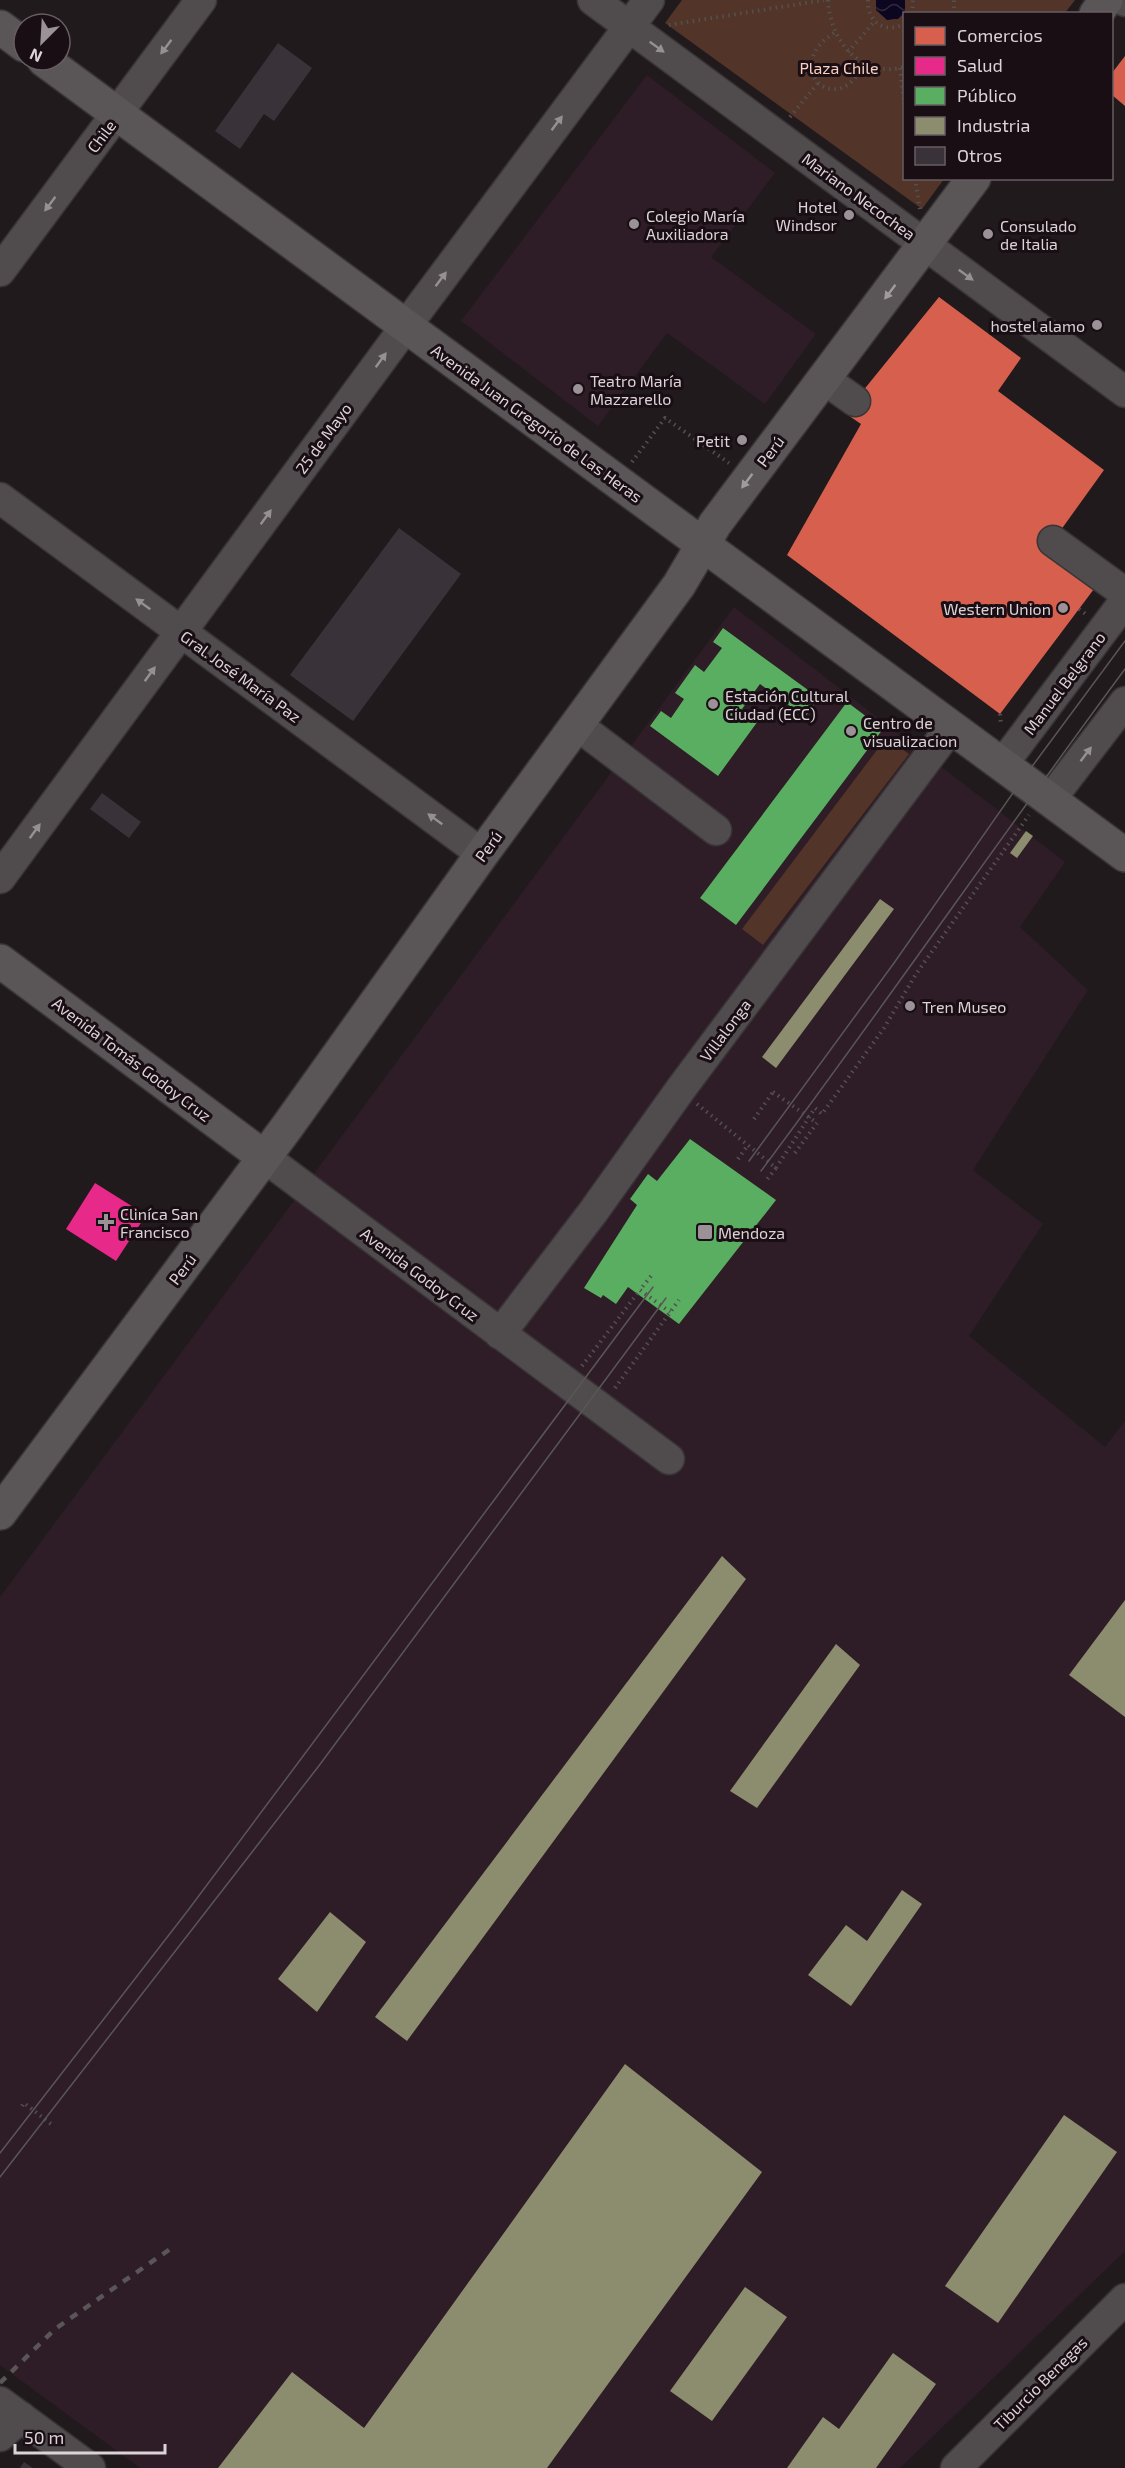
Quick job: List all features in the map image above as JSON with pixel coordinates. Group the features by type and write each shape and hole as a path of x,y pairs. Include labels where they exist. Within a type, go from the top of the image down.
{"main road":[{"name":"Avenida Juan Gregorio de Las Heras","path":"61,72 1125,855"},
{"name":"Perú","path":"6,1495 264,1157 679,585 702,544 973,180"},
{"name":"Avenida Tomás Godoy Cruz","path":"0,961 264,1157"}],"street":[{"name":"Chile","path":"0,271 201,0"},
{"name":"Mariano Necochea","path":"593,0 1125,392"},
{"name":"25 de Mayo","path":"0,878 649,0"},
{"path":"824,379 855,401"},
{"name":"Gral. José María Paz","path":"0,498 482,854"},
{"path":"1125,582 1056,537 1125,593"},
{"name":"Manuel Belgrano","path":"1002,765 1125,601"},
{"path":"1041,794 1125,702"},
{"path":"577,725 716,830"},
{"name":"Villalonga","path":"500,1334 593,1212 680,1090 951,727"},
{"name":"Avenida Godoy Cruz","path":"264,1157 669,1459"},
{"name":"Tiburcio Benegas","path":"956,2468 1118,2317"},
{"path":"7,2418 90,2468"}],"path":[{"path":"629,27 651,27 826,0 828,17 834,33 848,52 865,62 886,68 902,68 903,85"},
{"path":"868,0 868,8 874,22 888,28 896,28 903,24"},
{"path":"848,52 874,22"},
{"path":"834,33 819,45 812,60 812,72 818,83 833,90 844,88 855,80 865,62"},
{"path":"774,134 818,83"},
{"path":"618,482 665,418 750,478"},
{"path":"765,1182 815,1108 822,1114 884,1028 916,974 1041,794"},
{"path":"680,1090 776,1168"},
{"path":"753,1119 773,1092 817,1123 795,1153"},
{"path":"738,1159 748,1145"},
{"path":"572,1388 651,1276"},
{"path":"640,1290 670,1312"},
{"path":"601,1408 679,1300"},
{"path":"22,2106 24,2103 51,2124 49,2126"}],"shaded area":[{"name":"Colegio María Auxiliadora","path":"647,75 775,173 711,257 816,334 765,404 667,333 598,426 461,321"},
{"path":"734,607 1065,862 1020,927 1088,990 973,1170 1043,1224 969,1336 1105,1447 1125,1421 1125,2251 900,2468 140,2468 0,2365 0,1597"}],"green space":[{"name":"Plaza Chile","path":"682,0 1075,0 1066,12 903,12 903,180 943,180 922,209 665,23"},
{"path":"886,738 909,754 763,945 742,929"}],"water":[{"path":"876,0 905,0 905,12 898,19 887,20 876,10"}],"building: Comercios":[{"path":"1125,56 1125,106 1113,96 1113,72"},
{"path":"939,297 1021,358 998,391 1104,470 1058,534 1097,585 1000,714 787,555 861,424 845,413"}],"building: Salud":[{"name":"Cliníca San Francisco","path":"95,1183 146,1215 116,1261 66,1229"}],"building: Público":[{"name":"Estación Cultural Ciudad (ECC)","path":"723,628 819,698 805,717 760,684 742,709 758,721 718,776 650,726 661,711 671,718 684,699 675,693 695,665 704,672 722,648 713,642"},
{"path":"847,702 883,729 736,925 700,898"},
{"path":"690,1139 776,1200 679,1324 628,1287 616,1304 603,1295 601,1298 584,1288 637,1205 630,1199 648,1174 657,1181"}],"building: Industria":[{"path":"1026,831 1033,836 1017,858 1010,853"},
{"path":"880,899 894,909 776,1068 762,1057"},
{"path":"722,1556 746,1579 407,2041 375,2017"},
{"path":"1125,1600 1125,1717 1069,1675"},
{"path":"836,1644 860,1665 757,1808 730,1791"},
{"path":"902,1890 922,1904 851,2006 808,1975 846,1925 867,1941"},
{"path":"330,1912 366,1942 317,2012 278,1979"},
{"path":"625,2064 762,2172 547,2468 218,2468 292,2372 364,2428"},
{"path":"1064,2115 1117,2152 998,2323 945,2286"},
{"path":"745,2287 787,2317 712,2421 670,2391"},
{"path":"893,2353 936,2384 876,2468 787,2468 823,2417 839,2429"}],"building: Otros":[{"path":"278,43 312,68 274,121 264,114 240,149 215,131"},
{"path":"399,528 461,574 353,721 290,675"},
{"path":"102,793 141,822 129,838 90,809"},
{"path":"24,2462 33,2468 20,2468"}],"tram line":[{"path":"749,1161 894,963 1022,780 1125,641"},
{"path":"761,1171 1125,669"},
{"path":"0,2153 189,1909 653,1287"},
{"path":"0,2177 318,1767 666,1298"}],"railway":[{"path":"0,2383 55,2329 173,2247"}],"place":[{"name":"Hotel Windsor","path":"849,215"},
{"name":"Colegio María Auxiliadora","path":"634,224"},
{"name":"Consulado de Italia","path":"988,234"},
{"name":"hostel alamo","path":"1097,325"},
{"name":"Teatro María Mazzarello","path":"578,389"},
{"name":"Petit","path":"742,440"},
{"name":"Western Union","path":"1063,608"},
{"name":"Estación Cultural Ciudad (ECC)","path":"713,704"},
{"name":"Centro de visualizacion","path":"851,731"},
{"name":"Tren Museo","path":"910,1006"},
{"name":"Cliníca San Francisco","path":"106,1222"},
{"name":"Mendoza","path":"705,1232"}]}
